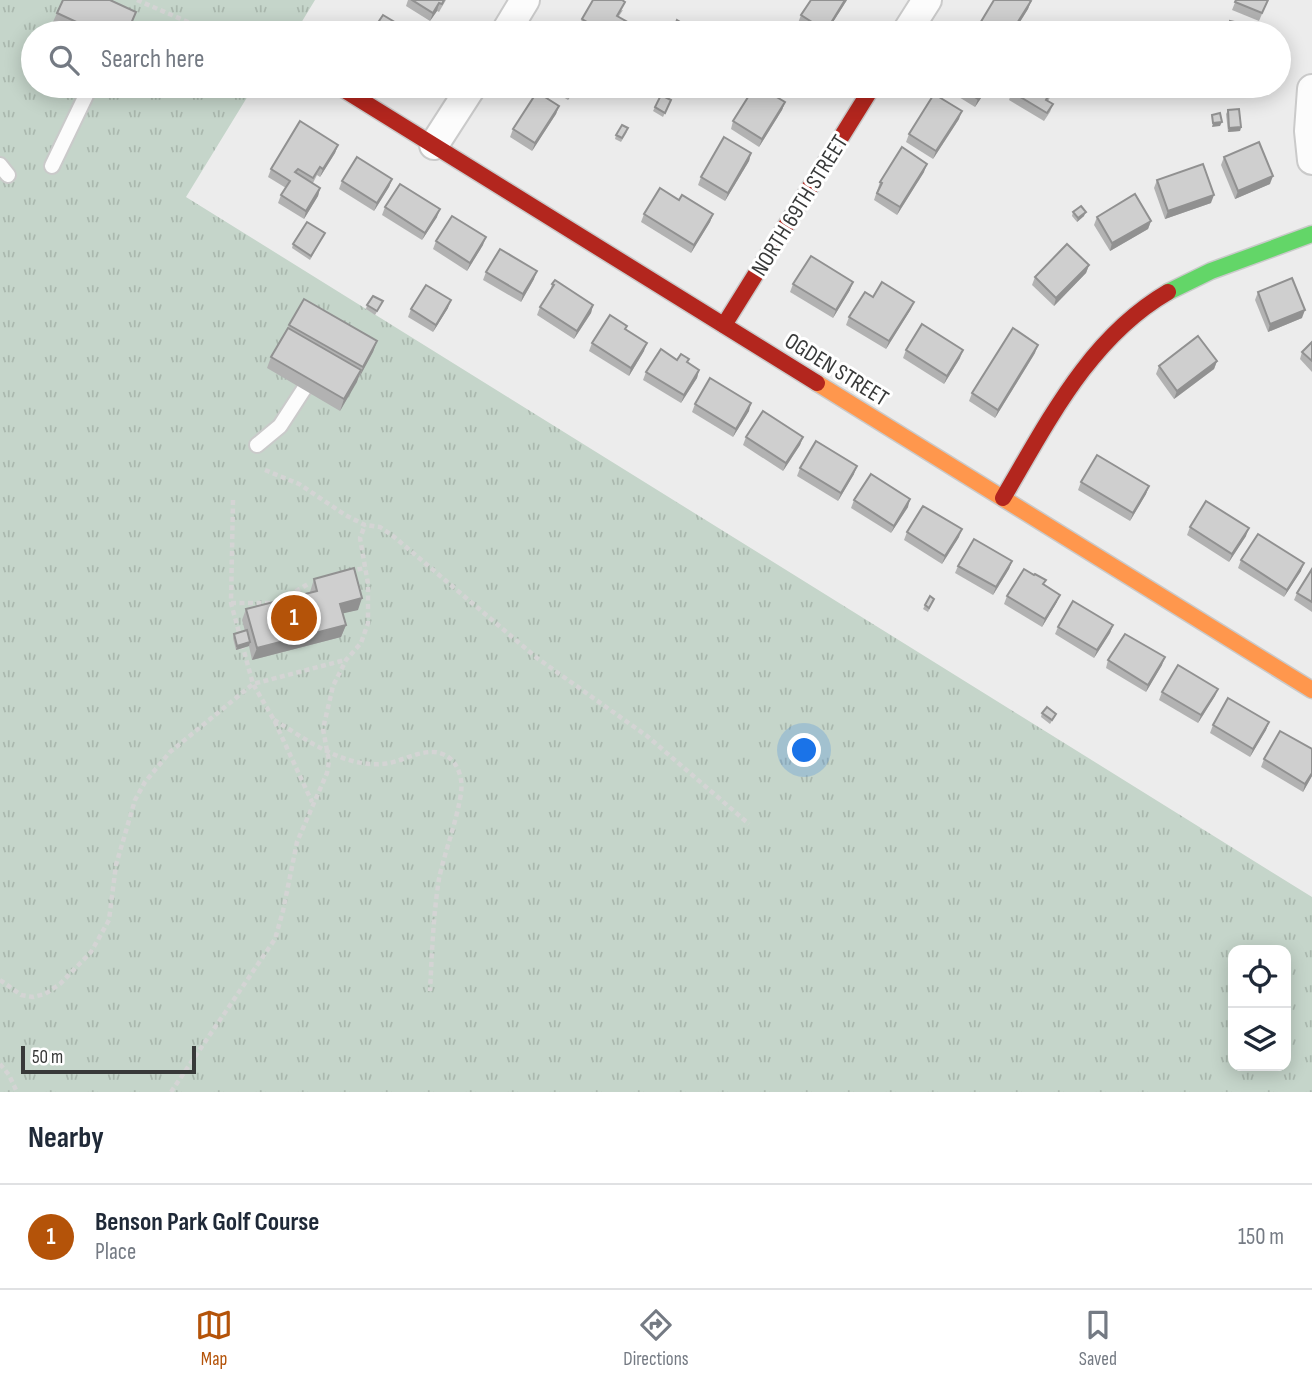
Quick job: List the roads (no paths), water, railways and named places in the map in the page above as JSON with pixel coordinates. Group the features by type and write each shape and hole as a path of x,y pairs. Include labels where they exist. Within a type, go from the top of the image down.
{"street":[{"path":"513,21 526,0"},
{"path":"914,21 927,0"},
{"path":"1312,89 1312,160"},
{"name":"OGDEN STREET","path":"358,98 1312,690"},
{"path":"434,145 464,98"},
{"name":"NORTH 69TH STREET","path":"724,325 866,98"},
{"path":"1003,498 1085,365 1107,338 1128,319 1154,300 1185,283 1312,234"}],"lane":[{"path":"52,166 84,98"},
{"path":"257,444 280,426 304,389"}],"place":[{"name":"Benson Park Golf Course","path":"294,618"}]}
